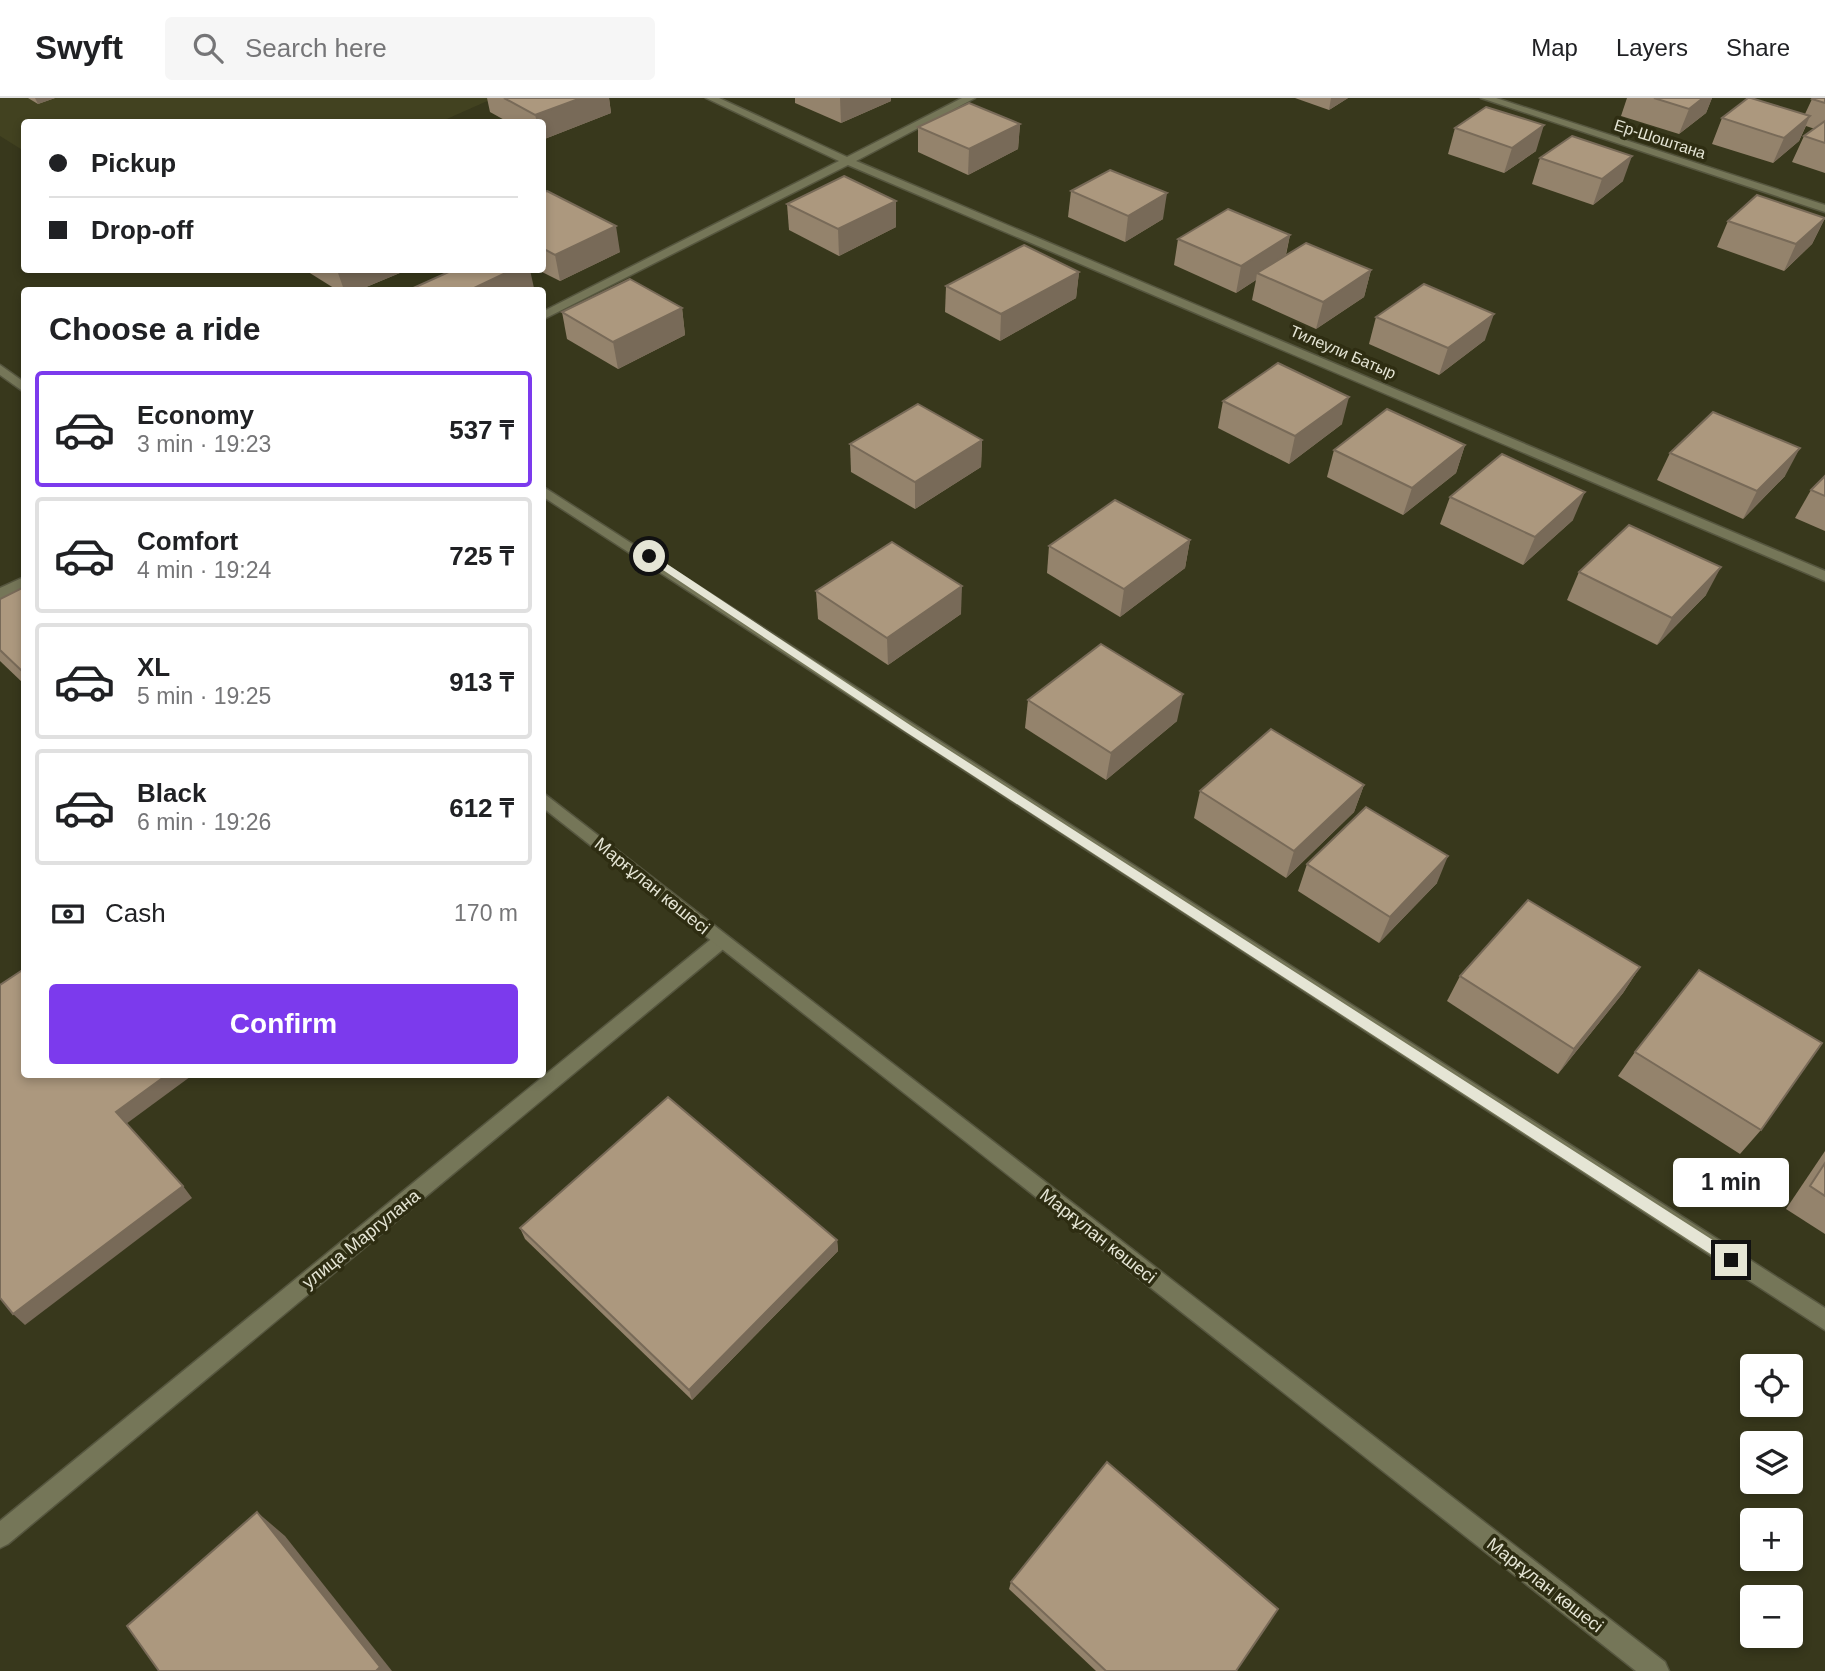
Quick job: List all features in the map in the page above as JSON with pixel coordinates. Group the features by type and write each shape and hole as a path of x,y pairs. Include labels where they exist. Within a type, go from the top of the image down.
{"street":[{"name":"Тилеули Батыр","path":"711,98 848,161 1825,576"},
{"path":"546,315 970,98"},
{"name":"Ер-Шоштана","path":"1486,98 1825,209"},
{"path":"0,369 21,386"},
{"path":"546,491 605,527 909,730 1825,1320"},
{"path":"0,594 21,584"},
{"name":"Марғұлан көшесі","path":"546,802 1656,1671"},
{"name":"улица Маргулана","path":"0,1536 721,941"}],"shaded area":[{"path":"0,98 494,98 447,119 21,119 21,149 0,136"}],"building":[{"path":"504,98 581,98 535,115"},
{"path":"1654,98 1703,98 1689,109"},
{"path":"1748,98 1810,116 1784,138 1722,118"},
{"path":"1825,98 1825,103 1812,99"},
{"path":"969,103 1020,124 969,149 918,127"},
{"path":"1486,107 1544,125 1512,148 1455,128"},
{"path":"1825,121 1825,143 1804,136"},
{"path":"1572,136 1632,156 1602,179 1540,158"},
{"path":"1110,170 1167,193 1128,216 1071,191"},
{"path":"844,176 896,201 838,229 787,204"},
{"path":"546,191 616,226 555,255 546,250"},
{"path":"1757,195 1825,218 1796,244 1728,221"},
{"path":"1228,209 1290,235 1241,266 1178,239"},
{"path":"1306,243 1371,270 1323,302 1257,273"},
{"path":"1024,245 1079,272 1001,314 946,286"},
{"path":"446,273 506,273 476,287 416,287"},
{"path":"630,279 682,308 613,342 562,312"},
{"path":"1424,284 1494,314 1448,348 1376,317"},
{"path":"1278,363 1349,397 1295,436 1223,401"},
{"path":"918,404 982,440 915,482 850,444"},
{"path":"1387,409 1465,445 1412,488 1334,450"},
{"path":"1713,412 1800,448 1757,491 1670,453"},
{"path":"1502,454 1585,492 1535,537 1450,497"},
{"path":"1825,476 1825,496 1811,490"},
{"path":"1115,500 1190,540 1124,589 1049,546"},
{"path":"1629,525 1721,567 1672,618 1579,572"},
{"path":"892,542 962,586 887,638 816,591"},
{"path":"21,588 21,670 0,650 0,599"},
{"path":"1101,644 1183,694 1111,753 1028,700"},
{"path":"1271,729 1364,785 1294,851 1200,791"},
{"path":"1366,807 1448,856 1390,917 1307,864"},
{"path":"1528,900 1640,967 1574,1049 1460,976"},
{"path":"1699,970 1822,1043 1761,1130 1635,1052"},
{"path":"21,971 21,1078 163,1078 116,1112 183,1186 13,1314 0,1298 0,985"},
{"path":"668,1097 837,1240 689,1390 520,1228"},
{"path":"1825,1163 1825,1196 1810,1186"},
{"path":"1107,1462 1278,1609 1236,1671 1106,1671 1011,1582"},
{"path":"257,1512 380,1667 376,1671 159,1671 127,1626"}],"route":[{"path":"649,556 909,730 1731,1260"}]}
